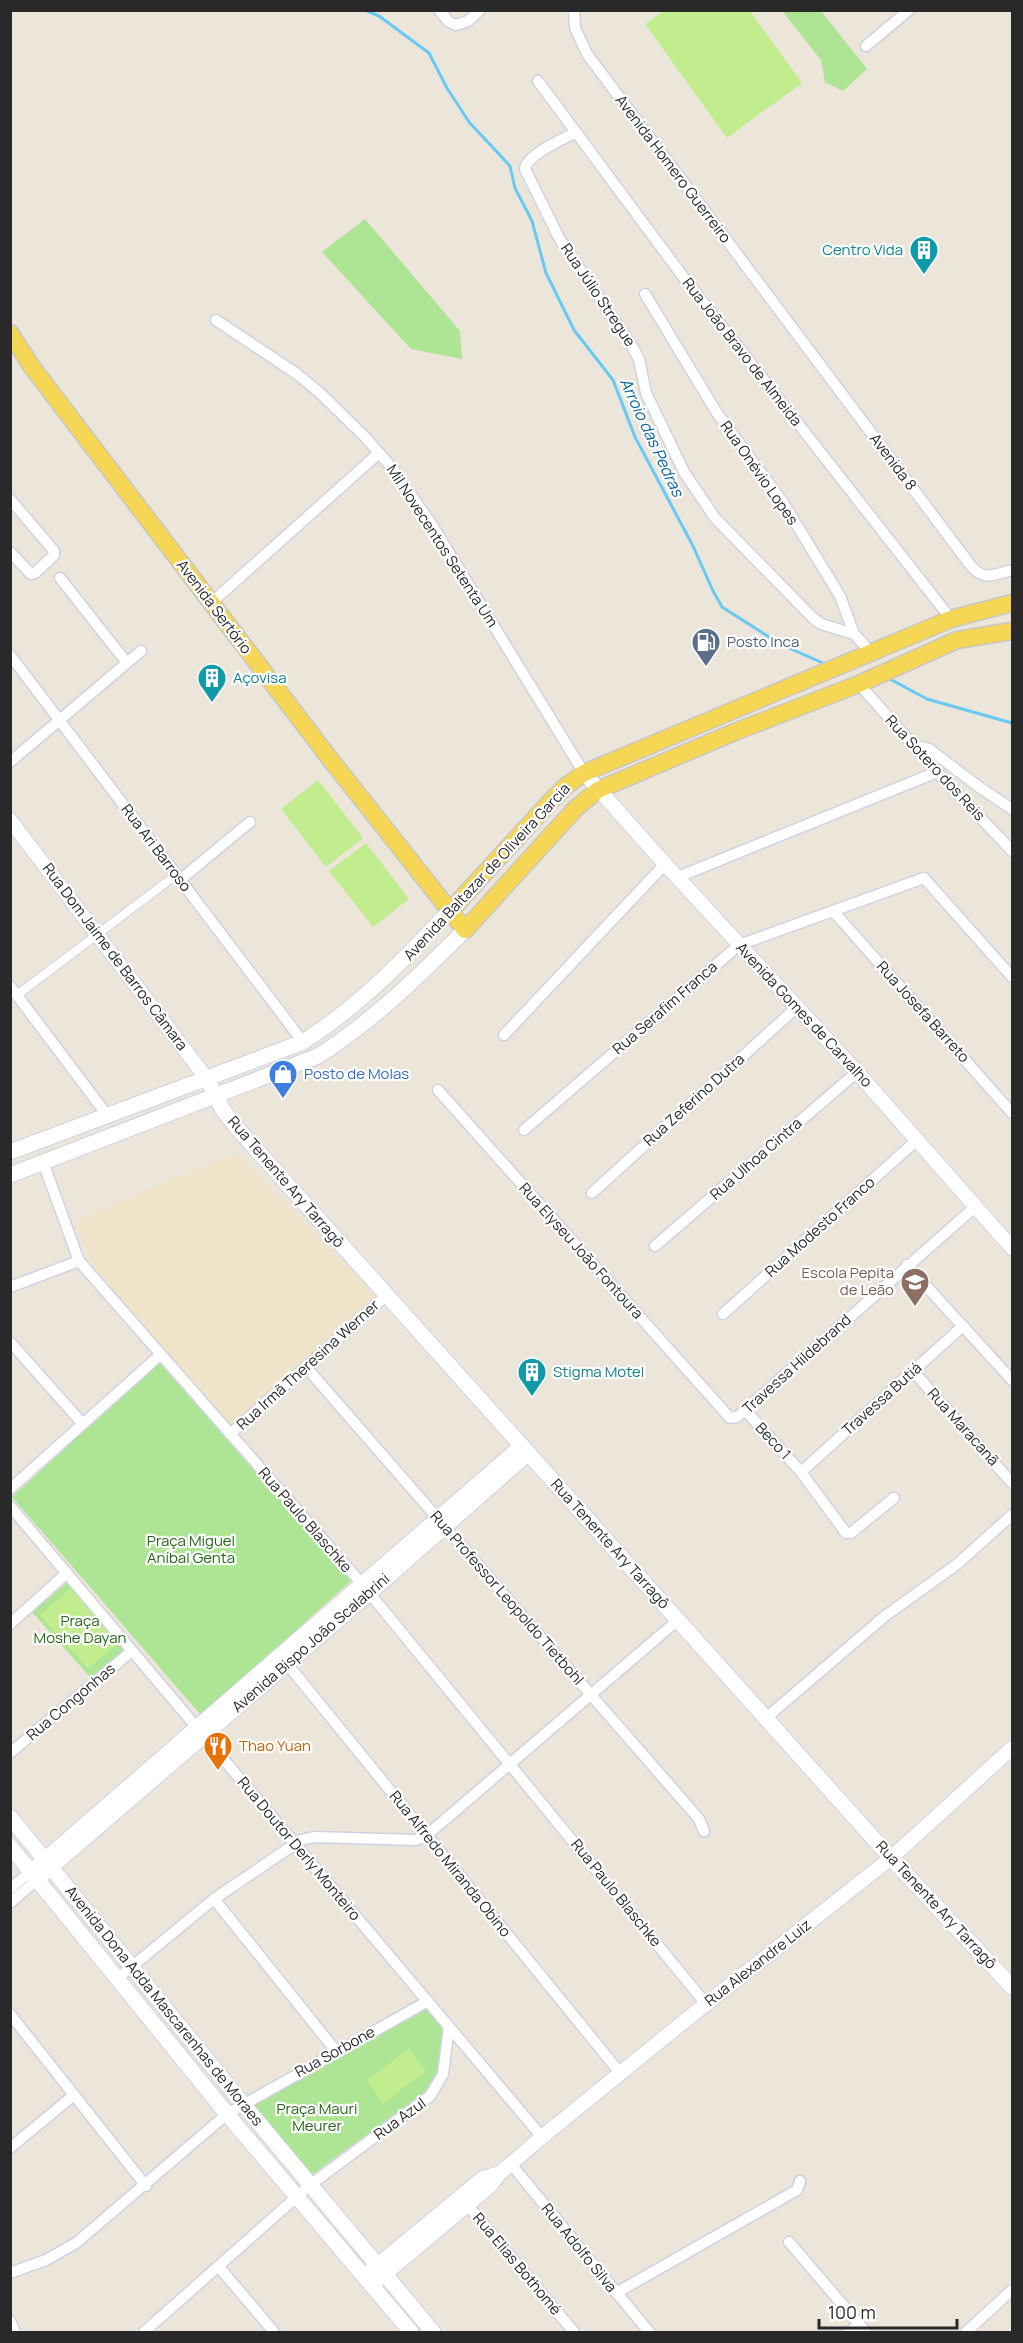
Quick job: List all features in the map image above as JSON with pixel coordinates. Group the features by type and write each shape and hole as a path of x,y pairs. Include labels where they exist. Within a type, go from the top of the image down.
{"main road":[{"name":"Avenida Sertório","path":"10,333 32,367 211,603 465,930"},
{"name":"Avenida Sertório","path":"10,345 32,367"},
{"name":"Avenida Baltazar de Oliveira Garcia","path":"12,1149 207,1079 303,1041 324,1028 382,981 549,803 566,786 584,773 951,619 1011,602"},
{"name":"Avenida Baltazar de Oliveira Garcia","path":"10,1175 318,1056 348,1037 412,983 465,930 576,808 598,790 736,731 862,682 957,640 1012,631"},
{"name":"Rua Dom Jaime de Barros Câmara","path":"207,1079 215,1096"},
{"name":"Rua Tenente Ary Tarragô","path":"215,1096 237,1128 891,1858 1012,1987"},
{"name":"Avenida Dona Adda Mascarenhas de Moraes","path":"10,1817 243,2104 433,2332"},
{"name":"Avenida Dona Adda Mascarenhas de Moraes","path":"10,1846 227,2114 411,2332"}],"street":[{"path":"439,10 449,22 456,25 468,21 480,10"},
{"name":"Avenida Homero Guerreiro","path":"574,10 575,28 587,54 787,322"},
{"path":"866,46 909,10"},
{"name":"Rua João Bravo de Almeida","path":"538,81 681,273 951,619"},
{"name":"Rua Júlio Stregue","path":"576,132 531,158 525,164 527,174 559,238 639,359 646,393 679,462 715,518 813,618 821,624 854,634"},
{"name":"Rua Onévio Lopes","path":"645,294 717,413 797,525 840,596 854,634 871,652"},
{"name":"Mil Novecentos Setenta Um","path":"216,320 297,374 320,393 379,453 407,488 432,525 584,773"},
{"name":"Avenida 8","path":"787,322 976,572 986,577 1012,570"},
{"path":"211,603 379,453"},
{"path":"10,499 54,551 54,555 31,574 10,552"},
{"path":"60,578 127,663"},
{"path":"10,762 141,651"},
{"name":"Rua Ari Barroso","path":"10,655 303,1041"},
{"name":"Rua Sotero dos Reis","path":"862,682 937,772 1012,851"},
{"path":"914,746 929,749 1012,809"},
{"path":"678,878 937,772"},
{"name":"Avenida Gomes de Carvalho","path":"584,773 857,1072 997,1230 1012,1236"},
{"name":"Rua Dom Jaime de Barros Câmara","path":"10,820 207,1079"},
{"path":"107,1114 14,990 98,934 250,822"},
{"path":"504,1035 665,864"},
{"name":"Rua Serafim Franca","path":"524,1130 739,945 924,878 1012,978"},
{"name":"Rua Josefa Barreto","path":"833,911 1012,1113"},
{"name":"Rua Zeferino Dutra","path":"592,1193 797,1007"},
{"name":"Rua Ulhoa Cintra","path":"655,1246 857,1072"},
{"name":"Rua Elyseu João Fontoura","path":"438,1090 724,1412"},
{"name":"Rua Modesto Franco","path":"723,1314 917,1140"},
{"path":"12,1149 36,1165"},
{"name":"Rua Paulo Blaschke","path":"36,1165 79,1261 366,1589 706,2004"},
{"name":"Travessa Hildebrand","path":"724,1412 733,1418 745,1410 976,1206"},
{"path":"997,1230 1012,1248"},
{"path":"10,1287 79,1261"},
{"path":"907,1265 1012,1380"},
{"name":"Rua Irmã Theresina Werner","path":"230,1434 387,1295"},
{"name":"Travessa Butiá","path":"801,1472 963,1326"},
{"path":"10,1342 83,1424"},
{"path":"10,1489 160,1354"},
{"name":"Rua Professor Leopoldo Tietbohl","path":"306,1367 699,1819 704,1831"},
{"name":"Rua Maracanã","path":"913,1371 1012,1483"},
{"name":"Beco 1","path":"745,1410 801,1472 844,1531 848,1533 894,1498"},
{"name":"Avenida Bispo João Scalabrini","path":"10,1889 48,1864 525,1449"},
{"name":"Rua Doutor Derly Monteiro","path":"10,1506 542,2137"},
{"path":"766,1718 885,1616 968,1555 1012,1515"},
{"path":"10,1624 67,1574"},
{"path":"118,1978 214,1899 307,1838 411,1840 426,1835 678,1620"},
{"name":"Rua Congonhas","path":"10,1753 132,1650"},
{"name":"Rua Alfredo Miranda Obino","path":"284,1660 621,2074"},
{"name":"Rua Alexandre Luiz","path":"367,2282 464,2200 490,2186 506,2168 542,2137 706,2004 891,1858 1012,1749"},
{"name":"Avenida Bispo João Scalabrini","path":"10,1903 34,1875"},
{"path":"214,1899 336,2051"},
{"name":"Rua Sorbone","path":"10,2273 46,2260 76,2243 146,2186 227,2114 428,2001"},
{"path":"10,2014 146,2186"},
{"name":"Rua Azul","path":"144,2332 310,2185 430,2096 443,2074 449,2027"},
{"path":"10,2148 74,2095"},
{"name":"Rua Adolfo Silva","path":"506,2168 649,2332"},
{"path":"616,2293 797,2190 800,2181"},
{"name":"Rua Elias Bothomé","path":"464,2200 574,2332"},
{"path":"789,2241 863,2329 848,2332"},
{"path":"219,2267 274,2332"},
{"path":"966,2332 1012,2290"},
{"path":"10,2321 15,2332"}],"shaded area":[{"path":"236,1153 376,1297 231,1426 90,1263 76,1220"}],"green space":[{"path":"665,10 750,11 802,83 727,138 645,24"},
{"path":"782,11 821,11 867,69 843,91 825,82 821,60"},
{"path":"365,219 460,331 462,359 411,349 322,252"},
{"path":"318,780 363,838 326,867 281,809"},
{"path":"366,843 409,899 373,927 329,871"},
{"name":"Praça Miguel Aníbal Genta","path":"159,1362 351,1581 201,1715 12,1497"},
{"name":"Praça Moshe Dayan","path":"69,1581 127,1647 91,1678 32,1612"},
{"name":"Praça Moshe Dayan","path":"71,1588 119,1642 88,1669 40,1615"},
{"name":"Praça Mauri Meurer","path":"429,2006 446,2027 437,2083 310,2176 252,2105"},
{"path":"409,2049 426,2071 383,2103 367,2080"}],"waterway":[{"name":"Arroio das Pedras","path":"365,10 379,16 429,53 447,88 469,122 510,166 515,188 532,221 546,273 574,330 613,380 635,437 693,546 722,607 780,644 825,664"},
{"name":"Arroio das Pedras","path":"888,678 927,699 1012,723"}],"place":[{"name":"Centro Vida","path":"924,276"},
{"name":"Posto Inca","path":"706,668"},
{"name":"Açovisa","path":"212,704"},
{"name":"Posto de Molas","path":"283,1100"},
{"name":"Escola Pepita de Leão","path":"915,1308"},
{"name":"Stigma Motel","path":"532,1398"},
{"name":"Thao Yuan","path":"218,1772"}]}
